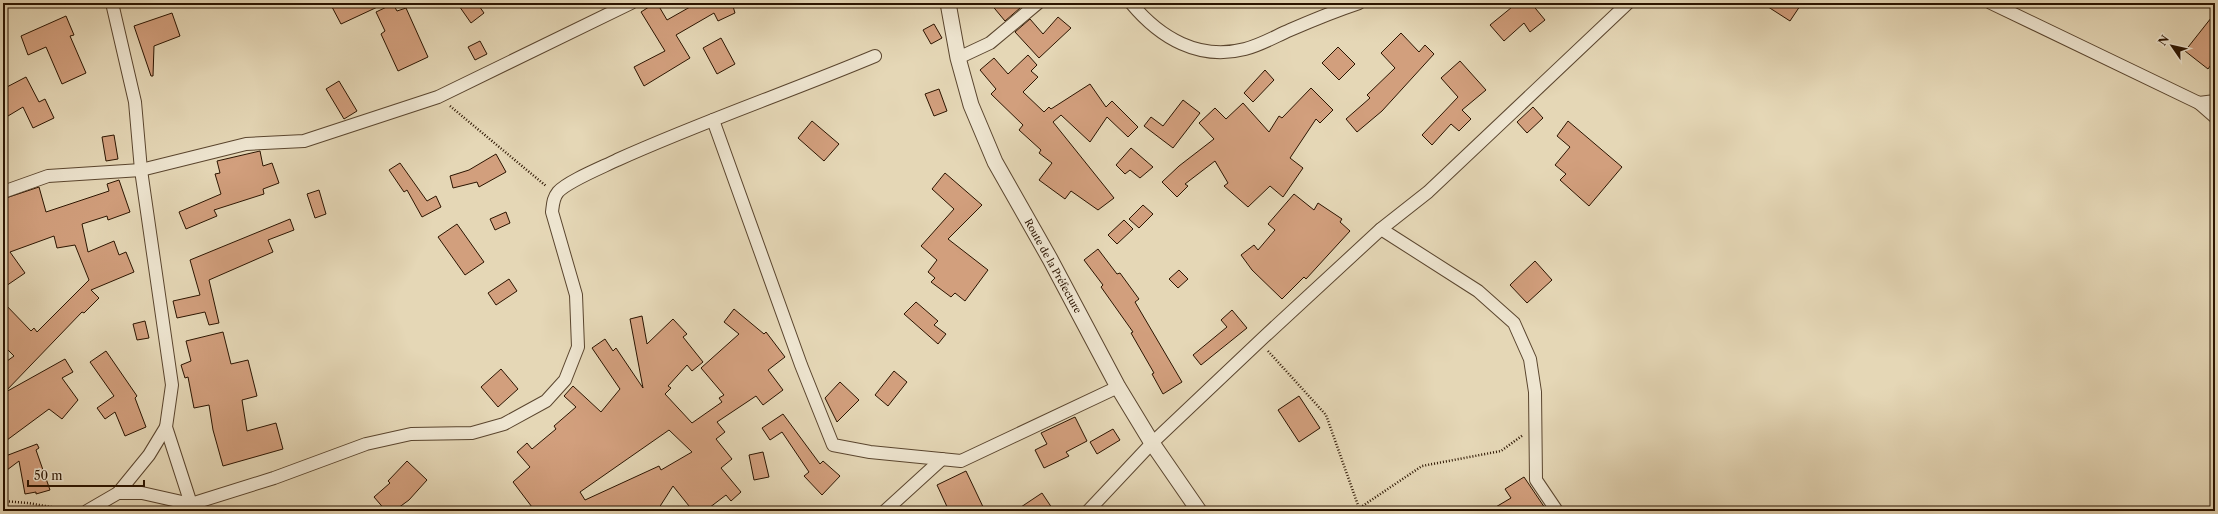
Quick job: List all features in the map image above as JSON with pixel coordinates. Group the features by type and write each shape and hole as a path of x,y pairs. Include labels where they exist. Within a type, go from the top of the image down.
{"street":[{"path":"87,511 118,493 149,455 166,427 172,385 141,170 135,102 112,3"},
{"path":"3,192 48,176 141,170 246,144 304,142 438,97 631,3"},
{"name":"Route de la Préfecture","path":"948,3 958,58 972,105 995,162 1118,387 1152,443 1199,511"},
{"path":"958,58 990,43 1038,3"},
{"path":"1131,3 1166,37 1185,46 1203,52 1226,53 1246,49 1325,15 1359,3"},
{"path":"1088,511 1152,443 1260,341 1381,230 1428,192 1628,3"},
{"path":"1991,3 2200,103 2215,117"},
{"path":"118,493 142,493 192,508 366,444 411,434 472,433 504,424 546,401 566,380 578,347 576,295 552,212 553,201 559,191 589,174 680,131 714,120 875,56"},
{"path":"2200,103 2215,101"},
{"path":"714,120 801,365 833,445 870,452 961,461 1118,387"},
{"path":"1381,230 1478,291 1514,323 1530,359 1535,392 1537,425 1536,480 1557,511"},
{"path":"166,427 192,508"},
{"path":"885,511 942,459"}],"path":[{"path":"438,97 556,195"},
{"path":"1260,341 1326,415 1359,508"},
{"path":"1355,511 1422,466 1501,451 1537,425"},
{"path":"3,501 28,503 74,511"}],"building":[{"path":"340,3 386,3 341,24 332,7"},
{"path":"457,3 477,3 484,13 471,23"},
{"path":"657,3 667,20 697,3 732,3 735,13 718,21 714,13 676,35 690,58 644,86 634,67 665,51 641,12"},
{"path":"990,3 1015,3 1020,8 1005,21"},
{"path":"1517,3 1531,3 1545,20 1530,32 1524,23 1504,41 1490,25"},
{"path":"1762,3 1802,3 1790,21"},
{"path":"393,4 397,11 406,8 428,57 398,71 381,34 385,31 376,12"},
{"path":"172,13 180,36 154,46 153,76 151,76 134,26"},
{"path":"2215,13 2215,59 2208,69 2185,51"},
{"path":"66,16 74,35 70,36 86,73 62,84 46,47 28,55 21,36"},
{"path":"1058,17 1071,28 1039,58 1015,32 1030,19 1043,34"},
{"path":"934,24 942,38 931,44 923,30"},
{"path":"1401,33 1419,52 1425,45 1434,54 1382,111 1357,132 1346,119 1370,98 1367,95 1395,68 1381,53"},
{"path":"721,38 735,64 717,74 703,48"},
{"path":"480,41 487,54 475,60 468,47"},
{"path":"1338,47 1355,64 1339,80 1322,63"},
{"path":"1028,55 1037,65 1031,71 1038,77 1023,92 1044,112 1049,107 1051,109 1090,84 1106,107 1112,101 1138,127 1128,137 1107,117 1090,142 1061,115 1053,122 1114,198 1098,210 1071,191 1065,199 1039,180 1052,163 1039,153 1041,150 1019,130 1023,125 991,94 996,89 980,70 994,58 1008,74"},
{"path":"1460,61 1486,90 1462,110 1471,119 1459,131 1451,124 1432,145 1422,135 1458,97 1441,78"},
{"path":"1265,70 1274,80 1253,102 1244,93"},
{"path":"26,77 39,102 45,99 54,118 33,128 23,107 3,119 3,89"},
{"path":"339,81 357,111 344,119 326,89"},
{"path":"1311,88 1333,110 1320,123 1316,119 1290,158 1303,168 1283,197 1270,186 1248,207 1224,186 1228,183 1215,161 1185,184 1188,186 1177,197 1162,182 1179,166 1214,139 1199,123 1215,108 1226,119 1243,103 1269,132 1279,116 1282,118"},
{"path":"939,89 947,111 934,116 925,94"},
{"path":"1183,100 1200,113 1173,148 1144,126 1151,117 1163,126"},
{"path":"1533,107 1543,118 1527,133 1517,122"},
{"path":"812,121 839,144 824,161 798,138"},
{"path":"1568,121 1622,167 1589,206 1560,180 1566,174 1555,165 1570,147 1557,136"},
{"path":"114,135 118,159 106,161 102,137"},
{"path":"1131,148 1153,167 1140,178 1130,170 1125,174 1116,165"},
{"path":"260,151 263,166 272,163 279,183 263,189 264,194 214,210 217,216 186,229 179,212 221,194 215,174 220,173 217,161"},
{"path":"496,154 506,172 479,187 477,182 453,188 450,176 469,170"},
{"path":"400,163 427,201 436,196 441,207 422,217 407,190 404,192 389,170"},
{"path":"945,173 982,205 948,239 988,270 965,301 955,293 951,297 931,282 935,278 928,272 937,260 921,246 954,209 932,189"},
{"path":"119,180 130,212 108,220 107,216 82,224 88,252 114,241 119,255 126,252 134,272 91,290 99,298 84,313 82,312 4,393 65,359 73,372 62,378 78,400 62,419 49,409 3,443 3,364 14,356 3,345 3,302 31,331 34,328 37,332 89,280 75,245 57,248 54,236 10,252 25,273 3,288 3,199 39,187 46,212 109,191 107,184"},
{"path":"319,190 326,214 315,218 307,194"},
{"path":"1294,194 1314,210 1318,203 1342,219 1340,222 1350,231 1306,279 1304,277 1282,299 1252,270 1241,255 1254,245 1258,250 1275,230 1268,224"},
{"path":"1143,205 1153,214 1139,228 1129,219"},
{"path":"506,212 510,223 495,230 490,219"},
{"path":"290,219 294,230 268,240 273,252 209,280 219,323 209,325 205,312 177,318 173,301 200,295 190,260"},
{"path":"1124,220 1133,229 1117,244 1108,235"},
{"path":"457,224 484,262 465,275 438,237"},
{"path":"1098,249 1117,274 1120,273 1139,299 1135,302 1182,382 1163,394 1152,374 1154,373 1131,333 1133,332 1101,287 1103,285 1084,260"},
{"path":"1535,261 1552,280 1527,303 1510,285"},
{"path":"1179,270 1188,279 1178,288 1169,279"},
{"path":"509,279 517,291 496,305 488,293"},
{"path":"916,302 938,321 934,325 946,334 938,344 904,314"},
{"path":"734,309 764,334 766,332 785,357 768,370 783,390 763,405 756,396 717,422 725,432 716,439 732,459 721,468 741,492 731,501 726,495 705,511 693,511 673,486 657,511 535,511 513,482 530,467 517,452 527,443 532,449 556,429 554,426 576,407 564,396 573,386 601,412 620,389 592,348 605,339 613,351 616,348 643,388 630,319 642,316 647,344 673,319 687,334 683,337 703,362 692,371 687,365 668,386 671,388 665,394 692,423 722,402 719,398 724,395 701,368 739,334 724,322","holes":["669,430 692,452 661,470 659,466 585,500 580,492"]},
{"path":"1232,310 1247,328 1201,365 1193,355 1227,327 1221,320"},
{"path":"145,321 149,338 137,340 133,324"},
{"path":"223,332 231,364 248,360 257,396 242,400 247,431 276,423 283,449 223,466 213,430 209,405 194,408 188,377 185,378 181,365 191,361 186,341"},
{"path":"106,351 137,396 135,398 146,427 125,436 115,412 105,419 97,408 114,396 90,362"},
{"path":"501,369 518,389 498,407 481,387"},
{"path":"894,371 907,382 888,406 875,395"},
{"path":"840,382 859,400 837,422 825,398"},
{"path":"1299,396 1320,428 1299,442 1278,410"},
{"path":"783,414 820,464 823,461 840,476 822,495 804,476 809,472 782,432 770,440 762,428"},
{"path":"1075,417 1087,441 1066,452 1069,456 1044,468 1035,450 1047,444 1041,433"},
{"path":"1113,429 1120,440 1097,454 1090,442"},
{"path":"37,444 39,448 36,450 50,490 36,494 36,492 25,494 19,461 3,473 3,457"},
{"path":"763,452 769,477 754,480 749,455"},
{"path":"407,461 427,480 409,500 394,511 386,511 374,497 390,483 388,481"},
{"path":"966,471 985,511 949,511 937,485"},
{"path":"1524,477 1547,511 1489,511 1511,498 1505,489"},
{"path":"1042,493 1054,511 1015,511"}]}
